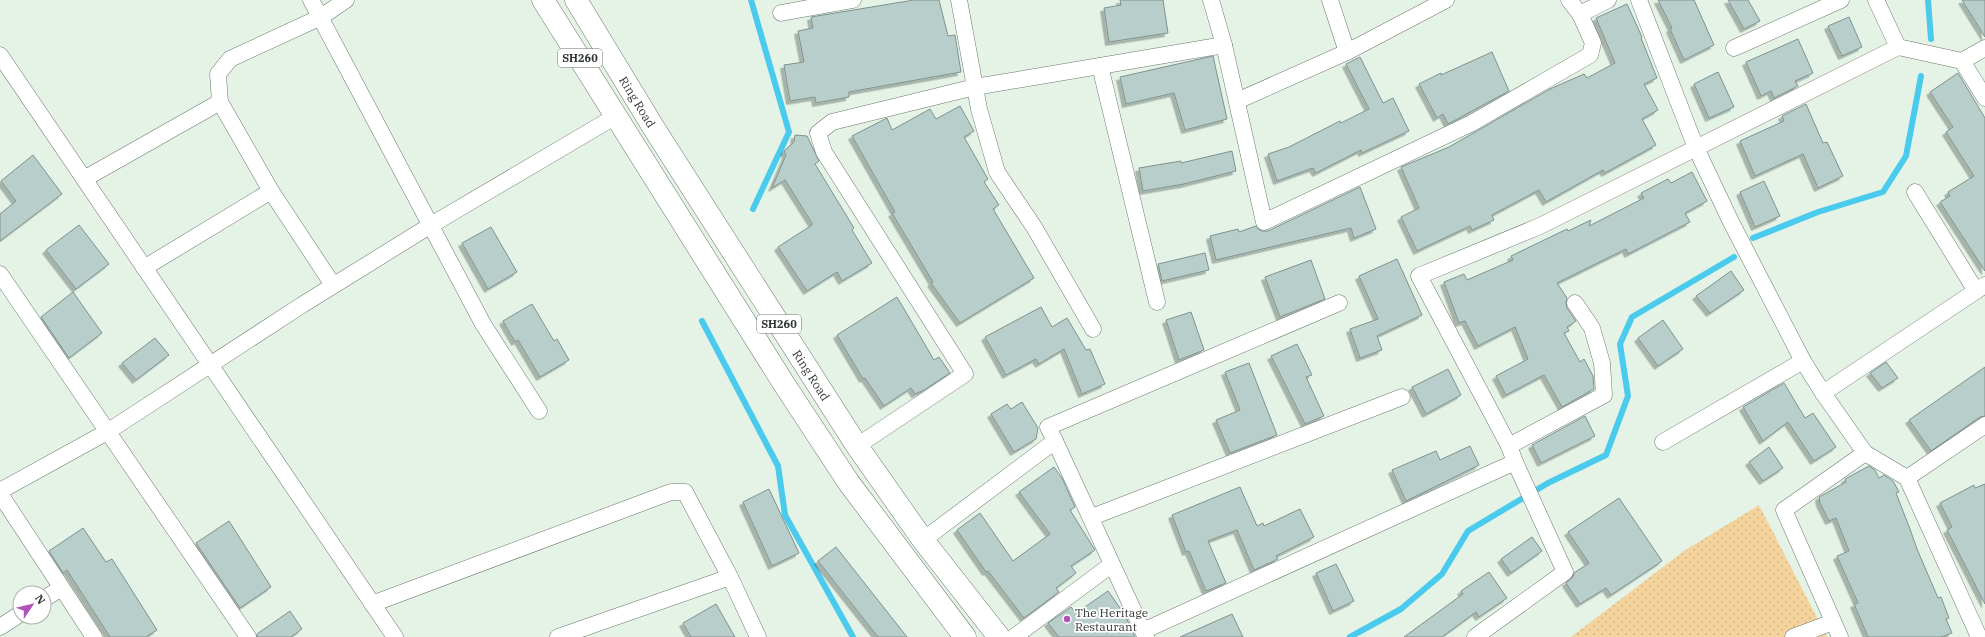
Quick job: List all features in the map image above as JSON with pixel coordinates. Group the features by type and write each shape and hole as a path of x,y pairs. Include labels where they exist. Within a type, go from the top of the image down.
{"highway":[{"name":"SH260","path":"543,0 784,384 850,483 965,637"},
{"name":"Ring Road","path":"576,0 618,69 857,446 923,540 998,637"},
{"path":"594,82 618,69"}],"street":[{"path":"311,0 483,324 539,411"},
{"path":"333,286 271,191 220,102 218,74 230,59 321,18 346,0"},
{"path":"781,13 853,0"},
{"path":"959,0 979,109 997,172 1034,227 1093,329"},
{"path":"1211,0 1224,45 1264,222 1472,123 1590,55 1593,43 1580,14 1569,0"},
{"path":"1330,0 1347,52"},
{"path":"1237,101 1347,52 1446,0"},
{"path":"1580,14 1608,0"},
{"path":"1639,0 1696,148 1731,222 1803,361 1823,393 1865,452 1907,478 1979,637"},
{"path":"1734,48 1841,0"},
{"path":"1876,0 1898,47"},
{"path":"857,446 965,374 824,152 818,133 832,122 975,87 1224,45"},
{"path":"1475,637 1565,572 1509,446 1419,276 1540,226 1898,47 1962,61 1985,48"},
{"path":"0,55 395,637"},
{"path":"1962,61 1985,98"},
{"path":"1100,66 1157,302"},
{"path":"84,179 220,102"},
{"path":"0,491 107,432 210,364 431,225 616,116"},
{"path":"144,268 271,191"},
{"path":"1823,393 1980,288 1915,192"},
{"path":"0,274 248,637"},
{"path":"1339,303 1048,427 1092,517 1111,566 1144,634 1515,462"},
{"path":"1509,446 1604,395 1602,363 1592,328 1576,303"},
{"path":"1663,442 1803,361"},
{"path":"1092,517 1402,397"},
{"path":"1907,478 1985,425"},
{"path":"923,540 1055,441"},
{"path":"1840,637 1784,510 1865,452"},
{"path":"372,604 671,492 685,492 730,577 758,637"},
{"path":"0,494 94,637"},
{"path":"1014,637 1111,566"},
{"path":"558,637 730,577"},
{"path":"52,594 62,588"},
{"path":"0,627 12,619"},
{"path":"1793,637 1833,622"}],"shaded area":[{"path":"1759,505 1827,637 1571,637 1684,551"}],"building":[{"path":"914,0 939,0 948,36 955,35 961,72 849,92 849,97 816,103 815,97 790,101 784,65 804,62 798,31 813,28 811,17"},
{"path":"1120,0 1163,0 1168,33 1109,42 1104,8 1121,5"},
{"path":"1658,0 1694,0 1714,45 1684,60 1670,29 1672,28"},
{"path":"1728,0 1748,0 1760,21 1744,29"},
{"path":"1962,0 1985,0 1985,37"},
{"path":"1627,4 1642,37 1641,38 1657,78 1644,84 1658,110 1642,119 1656,145 1605,173 1603,170 1546,202 1539,190 1492,215 1494,220 1472,230 1470,226 1417,251 1401,217 1419,208 1401,167 1449,147 1550,89 1584,74 1587,78 1615,63 1596,18"},
{"path":"1849,17 1862,47 1842,56 1828,26"},
{"path":"1798,39 1813,73 1795,81 1798,86 1774,98 1771,91 1761,96 1746,62"},
{"path":"1492,52 1509,91 1448,124 1443,114 1437,118 1419,84 1441,73 1441,75"},
{"path":"1213,56 1227,119 1185,130 1174,93 1126,104 1120,77"},
{"path":"1360,57 1383,103 1393,98 1409,131 1362,153 1361,150 1316,173 1313,168 1277,181 1268,154 1289,147 1340,121 1341,123 1369,109 1346,64"},
{"path":"1718,72 1734,107 1709,118 1694,84"},
{"path":"1958,73 1985,118 1985,271 1940,202 1950,196 1948,192 1974,176 1946,132 1953,127 1930,92"},
{"path":"1806,104 1823,143 1827,142 1843,176 1818,188 1803,154 1755,176 1740,141 1784,121 1782,116"},
{"path":"960,106 974,131 964,137 988,179 984,182 999,205 993,209 1034,278 960,323 931,283 933,282 892,213 895,212 852,136 887,118 892,130 930,109 936,119"},
{"path":"795,135 807,136 819,161 815,164 854,228 852,230 872,263 842,281 837,272 807,291 778,247 812,225 812,223 785,180 772,188 786,155 784,151 794,142"},
{"path":"1232,151 1236,171 1184,184 1143,191 1139,168 1181,161 1181,163"},
{"path":"33,155 62,194 0,241 0,214 16,201 1,181"},
{"path":"1692,172 1707,201 1685,213 1690,222 1628,254 1626,249 1557,283 1567,298 1567,308 1576,321 1567,327 1569,331 1564,333 1580,362 1584,359 1593,376 1594,389 1562,407 1544,375 1506,395 1496,376 1528,359 1515,327 1478,346 1465,321 1459,323 1444,282 1464,274 1467,280 1513,260 1511,256 1567,229 1568,231 1591,220 1589,226 1644,198 1641,193 1668,179 1671,183"},
{"path":"1764,181 1780,216 1755,227 1740,192"},
{"path":"1360,187 1376,229 1354,238 1351,228 1216,260 1210,236 1238,229 1239,232 1256,226 1262,231 1268,231"},
{"path":"79,225 109,264 76,289 46,250"},
{"path":"491,227 517,272 488,289 462,243"},
{"path":"1205,253 1209,270 1162,281 1158,264"},
{"path":"1397,259 1422,315 1377,336 1382,350 1360,358 1350,329 1378,319 1359,276"},
{"path":"1311,260 1325,299 1280,317 1265,277"},
{"path":"1731,271 1744,290 1710,313 1696,296"},
{"path":"73,292 102,333 69,358 41,317"},
{"path":"897,297 934,360 939,357 950,373 924,390 915,394 911,388 884,406 865,378 863,379 837,335"},
{"path":"532,304 554,341 557,339 569,360 540,377 518,340 515,342 503,321"},
{"path":"1041,307 1052,327 1067,318 1086,350 1090,349 1105,384 1082,394 1064,349 1039,364 1036,359 1006,375 985,337"},
{"path":"1191,312 1204,350 1179,360 1166,320"},
{"path":"1663,320 1683,349 1658,366 1638,338"},
{"path":"155,338 169,355 136,380 122,363"},
{"path":"1297,344 1312,375 1306,377 1324,416 1305,424 1271,356"},
{"path":"1886,362 1898,378 1882,388 1870,373"},
{"path":"1249,363 1277,435 1230,453 1216,420 1240,410 1225,372"},
{"path":"1985,367 1985,416 1980,417 1931,451 1909,420"},
{"path":"1448,369 1461,395 1426,414 1412,387"},
{"path":"1784,383 1805,418 1813,413 1836,447 1814,461 1788,422 1763,441 1743,407"},
{"path":"1022,402 1038,428 1036,439 1014,452 991,414 1007,404 1011,409"},
{"path":"1585,416 1595,436 1541,463 1532,445"},
{"path":"1470,446 1479,465 1406,501 1392,470 1436,451 1440,460"},
{"path":"1769,447 1783,468 1763,481 1749,462"},
{"path":"1869,466 1875,470 1879,478 1884,475 1893,481 1899,492 1896,493 1917,549 1938,598 1941,597 1949,618 1946,619 1952,633 1941,637 1868,637 1854,604 1858,603 1837,556 1849,551 1836,518 1829,521 1820,503 1819,497 1846,482 1845,479"},
{"path":"1054,467 1062,478 1075,507 1070,510 1095,550 1071,566 1076,573 1056,588 1059,592 1024,618 988,571 986,572 957,530 980,513 1013,561 1050,534 1019,492"},
{"path":"1985,484 1985,604 1947,530 1952,527 1940,503 1974,485 1975,488"},
{"path":"1240,487 1257,526 1263,523 1264,526 1300,509 1314,537 1276,556 1278,559 1254,570 1237,530 1208,541 1226,583 1206,591 1189,551 1186,552 1172,515"},
{"path":"769,489 799,553 772,566 743,502"},
{"path":"1619,498 1662,561 1611,595 1606,588 1580,604 1566,583 1573,577 1574,573 1589,563 1568,532"},
{"path":"229,521 271,587 240,608 196,543"},
{"path":"83,528 106,562 112,559 157,630 146,637 110,637 67,570 63,573 49,551"},
{"path":"1532,537 1542,551 1511,573 1501,559"},
{"path":"836,547 907,637 878,637 818,561"},
{"path":"1336,564 1354,601 1333,611 1316,573"},
{"path":"1489,572 1507,598 1479,617 1476,612 1442,637 1404,637 1463,594 1461,591"},
{"path":"1108,591 1125,615 1135,637 1059,637 1048,623 1071,607 1076,613"},
{"path":"716,604 735,637 691,637 683,623"},
{"path":"290,611 302,629 291,637 257,637 257,634"},
{"path":"1232,614 1243,637 1180,637"}],"waterway":[{"path":"751,0 789,132 753,209"},
{"path":"1928,0 1931,39"},
{"path":"1753,238 1818,212 1883,192 1906,156 1921,76"},
{"path":"1350,637 1401,609 1442,574 1468,531 1548,483 1606,455 1628,396 1620,344 1632,317 1734,257"},
{"path":"702,321 778,466 785,515 853,637"}],"place":[{"name":"The Heritage Restaurant","path":"1067,619"}]}
